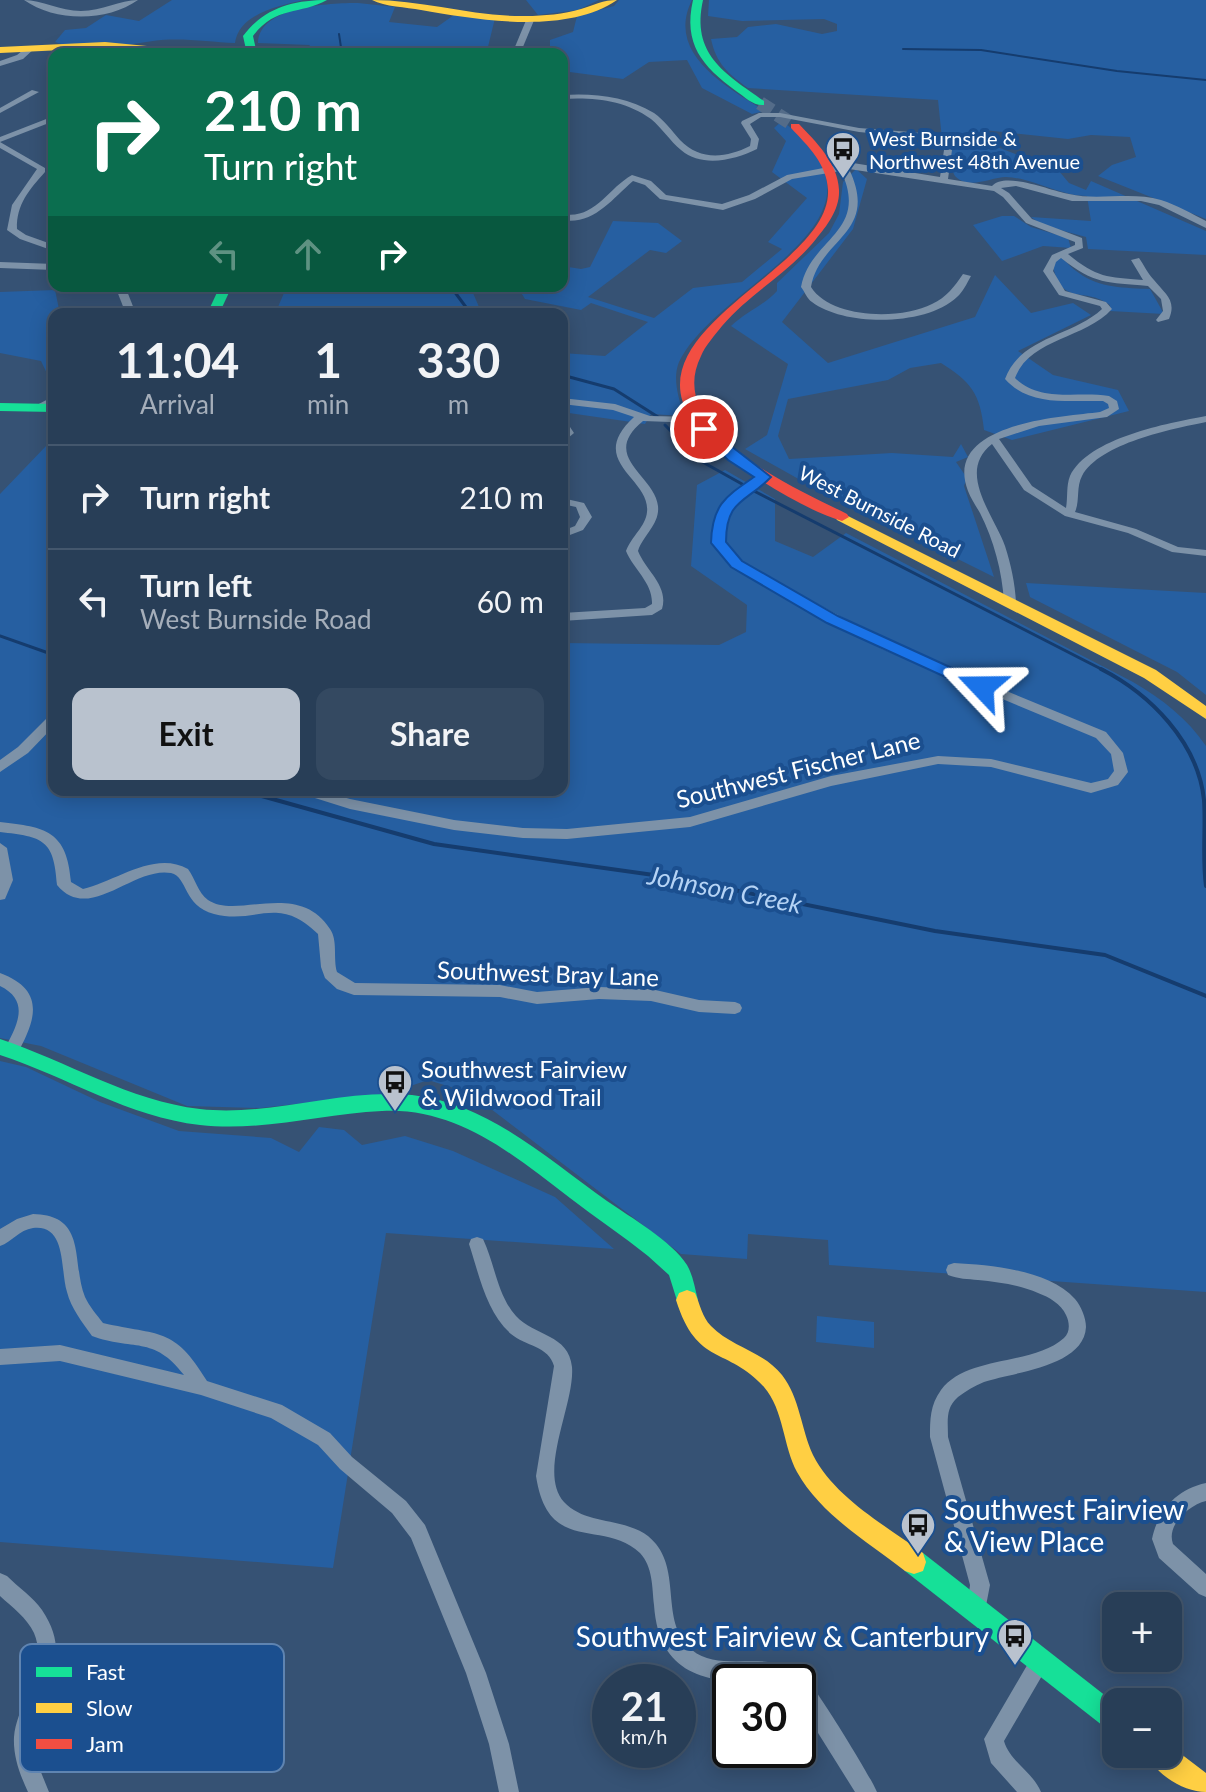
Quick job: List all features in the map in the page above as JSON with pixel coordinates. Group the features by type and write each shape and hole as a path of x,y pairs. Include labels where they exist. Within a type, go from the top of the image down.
{"main road":[{"path":"251,48 249,34 258,22 281,10 322,0"},
{"path":"377,0 531,18 580,14 612,0"},
{"path":"516,0 531,18"},
{"path":"698,0 691,27 697,45 715,68 760,103"},
{"path":"0,50 48,48"},
{"path":"788,120 814,142 837,168"},
{"name":"West Burnside Road","path":"837,168 830,208 814,239 709,332 693,352 688,367 687,390 698,420 723,448 764,477 1150,674 1206,714"},
{"path":"0,407 48,405"},
{"path":"6,1049 34,1056 139,1104 191,1116 262,1119 401,1102 433,1105 480,1122 522,1149 669,1261 680,1277 689,1314 700,1335 755,1366 778,1388 798,1452 812,1478 857,1519 977,1609 1102,1709"},
{"path":"1178,1768 1206,1789"}],"street":[{"path":"28,0 45,9 87,12 108,10 134,0"},
{"path":"518,48 531,18"},
{"path":"0,64 20,57 31,48"},
{"path":"0,111 35,92"},
{"path":"568,97 590,95 621,101 661,123 689,152 704,157 750,149 756,142 745,127 747,120 762,115 938,140 948,150 944,179"},
{"path":"0,142 48,121"},
{"path":"0,142 41,168 41,172 23,191 11,219 12,230 48,246"},
{"path":"837,168 851,177 852,210 839,237 808,276 806,288 812,299 842,311 888,317 916,315 947,302 962,289 966,276"},
{"path":"568,218 590,216 632,178 648,183 663,197 723,207 752,197 790,177 837,168 877,168 996,189 1004,192 1019,213 1032,223 1079,240 1080,246 1050,261 1048,271 1062,293 1103,304 1107,309 1095,320 1040,346 1020,360 1011,369 1010,379 1028,394 1105,398 1113,403 1114,409 1103,415 1021,427 993,438 978,448 971,474 972,486 1004,559 1010,602"},
{"path":"996,189 997,184 1016,183 1072,198 1141,198 1162,203 1206,225"},
{"path":"1062,254 1091,276 1118,282 1151,283"},
{"path":"1136,260 1151,283 1168,299 1170,307 1166,317 1161,320"},
{"path":"0,265 48,267"},
{"path":"568,402 615,407 640,418 698,420"},
{"path":"568,617 648,612 658,606 660,598 656,587 632,551 651,518 650,495 625,467 621,457 630,427 640,418"},
{"path":"1069,514 1075,506 1074,480 1087,463 1133,437 1206,419"},
{"path":"993,438 1028,488 1069,514 1132,531 1176,550 1206,553"},
{"name":"Southwest Fischer Lane","path":"324,796 454,825 554,834 690,822 831,781 938,760 991,763 1083,788 1105,785 1117,778 1121,772 1117,753 1101,735 886,646 736,564 718,543 719,522 730,500 764,477"},
{"path":"568,502 580,505 586,517 579,528 568,533"},
{"path":"0,767 23,750 48,724"},
{"name":"Southwest Bray Lane","path":"0,827 28,828 54,843 63,857 64,885 81,895 96,893 154,870 170,867 183,871 189,878 195,898 206,906 218,910 260,906 292,909 306,915 325,932 328,972 334,980 354,989 500,991 537,998 599,993 651,995 699,1006 735,1008"},
{"path":"0,848 6,880 0,895"},
{"path":"0,979 20,991 26,1001 27,1019 6,1049"},
{"path":"0,1239 29,1221 42,1220 57,1226 66,1242 75,1295 98,1330 119,1336 154,1338 185,1356 201,1387"},
{"path":"477,1244 505,1317 519,1330 552,1347 561,1356 563,1371 545,1462 546,1483 554,1505 574,1522 625,1532 651,1551 658,1566 666,1633 682,1656 701,1667 712,1668"},
{"path":"954,1270 1028,1282 1053,1291 1068,1301 1077,1319 1077,1330 1067,1346 969,1380 946,1397 937,1413 939,1437 980,1585 977,1609"},
{"path":"0,1357 60,1353 201,1387 276,1411 324,1439 346,1463 399,1507 418,1532 476,1673 499,1744 509,1792"},
{"path":"1206,1492 1191,1496 1174,1511 1161,1539 1166,1551 1206,1587"},
{"path":"0,1583 37,1619 45,1644"},
{"path":"1031,1792 998,1756 994,1739 1040,1662"},
{"path":"816,1713 867,1792"},
{"path":"32,1772 39,1792"}],"shaded area":[{"path":"172,0 303,0 272,8 252,18 244,24 235,43 173,39 116,47 81,48 55,42 65,30 86,28 106,15 139,21"},
{"path":"526,0 599,0 578,10 538,15"},
{"path":"619,0 692,0 686,19 687,37 693,53 718,80 765,111 752,114 702,88 687,60 649,62 623,79 568,72 568,48 550,48 550,40 573,32 577,16 614,6"},
{"path":"709,0 1206,0 1206,219 1098,176 1112,165 1136,157 1130,137 1091,135 1068,139 984,130 979,140 1059,171 1069,183 1086,190 1091,181 1206,231 1206,255 1088,249 1086,237 1042,225 1031,217 1091,221 1087,196 1016,178 974,183 962,181 953,171 950,146 942,139 938,100 748,88 724,67 711,39 737,37 748,27 776,24 822,34 837,31 837,24 824,19 742,21 708,16"},
{"path":"331,4 395,7 389,22 437,27 454,15 495,18 488,48 308,48 310,45 258,43 261,31 270,21 283,14"},
{"path":"782,121 817,156 827,189 818,220 795,249 700,333 679,362 676,382 684,416 651,414 645,424 568,413 568,353 605,356 648,322 591,303 581,310 525,299 521,292 568,292 568,267 590,267 613,221 658,223 682,241 666,253 650,250 588,297 654,318 693,288 742,282 782,249 768,242 807,198 772,172 786,141 774,128"},
{"path":"856,169 867,179 853,229 782,322 828,363 975,317 995,275 1031,313 1073,303 1091,315 1018,351 1053,375 1118,390 1129,411 1012,440 984,430 980,407 972,390 960,376 941,363 910,368 888,380 788,399 778,436 789,459 892,453 953,457 961,444 968,457 956,462 967,478 964,486 994,577 811,486 745,449 767,435 788,364 731,326 772,296 777,291 777,283 829,233 839,214 843,182"},
{"path":"1002,216 1014,216 1031,227 1068,238 1071,248 1043,246 1002,261 973,225"},
{"path":"1059,255 1076,271 1095,282 1150,289 1164,314 1110,311 1110,305 1100,300 1069,292 1062,287 1053,267"},
{"path":"0,292 55,292 59,308 48,308 48,376 41,361 0,353"},
{"path":"284,292 473,292 479,308 278,308"},
{"path":"48,445 48,796 568,796 568,643 719,645 746,632 747,605 691,566 697,485 725,470 775,499 775,541 813,557 846,533 1133,682 1164,702 1206,746 1206,1292 829,1265 828,1240 748,1234 747,1259 681,1254 470,1093 428,1080 387,1094 260,1108 187,1106 41,1046 0,1038 0,494"},
{"path":"1026,583 1206,593 1206,695 1177,672 1030,597"},
{"path":"0,1061 26,1067 100,1102 179,1131 271,1138 299,1152 319,1127 344,1130 362,1145 405,1136 453,1151 555,1197 614,1249 386,1233 333,1568 0,1542"},
{"path":"817,1316 874,1322 874,1348 816,1342"}],"waterway":[{"path":"339,34 341,48"},
{"path":"903,49 981,50 1117,71 1206,80"},
{"path":"455,292 467,308"},
{"path":"568,377 614,389 658,417"},
{"path":"665,425 699,460 742,484"},
{"path":"750,489 1105,671"},
{"name":"Johnson Creek","path":"0,636 48,653"},
{"path":"1101,669 1154,706 1182,740 1192,759 1204,800 1206,886"},
{"name":"Johnson Creek","path":"262,796 434,844 675,878 935,931 1105,955 1206,996"}],"tunnel":[{"path":"760,103 795,126"}],"traffic: fast":[{"path":"251,48 248,36 262,20 290,7 322,0"},
{"path":"698,0 694,18 700,48 719,72 760,103"},
{"path":"216,308 223,292"},
{"path":"0,407 48,408"},
{"path":"0,1047 148,1105 199,1117 246,1118 386,1102 414,1103 465,1118 512,1143 656,1249 678,1270 687,1300"},
{"path":"914,1562 1102,1709"}],"traffic: slow":[{"path":"377,0 496,18 526,19 585,11 612,0"},
{"path":"0,50 105,45 140,48"},
{"path":"842,517 1150,674 1206,714"},
{"path":"687,1300 693,1318 711,1341 760,1369 778,1388 806,1465 828,1494 914,1562"},
{"path":"1178,1768 1206,1789"}],"traffic: jam":[{"path":"795,126 828,168 834,192 830,210 795,256 719,322 693,356 687,388 696,416 717,442 779,484 842,517"}],"place":[{"name":"West Burnside & Northwest 48th Avenue","path":"843,180"},
{"name":"Southwest Fairview & Wildwood Trail","path":"395,1113"},
{"name":"Southwest Fairview & View Place","path":"918,1556"},
{"name":"Southwest Fairview & Canterbury","path":"1015,1667"}],"route":[{"path":"704,429 733,457 764,477 730,500 719,522 718,543 736,564 784,593 886,646 982,687"}]}
